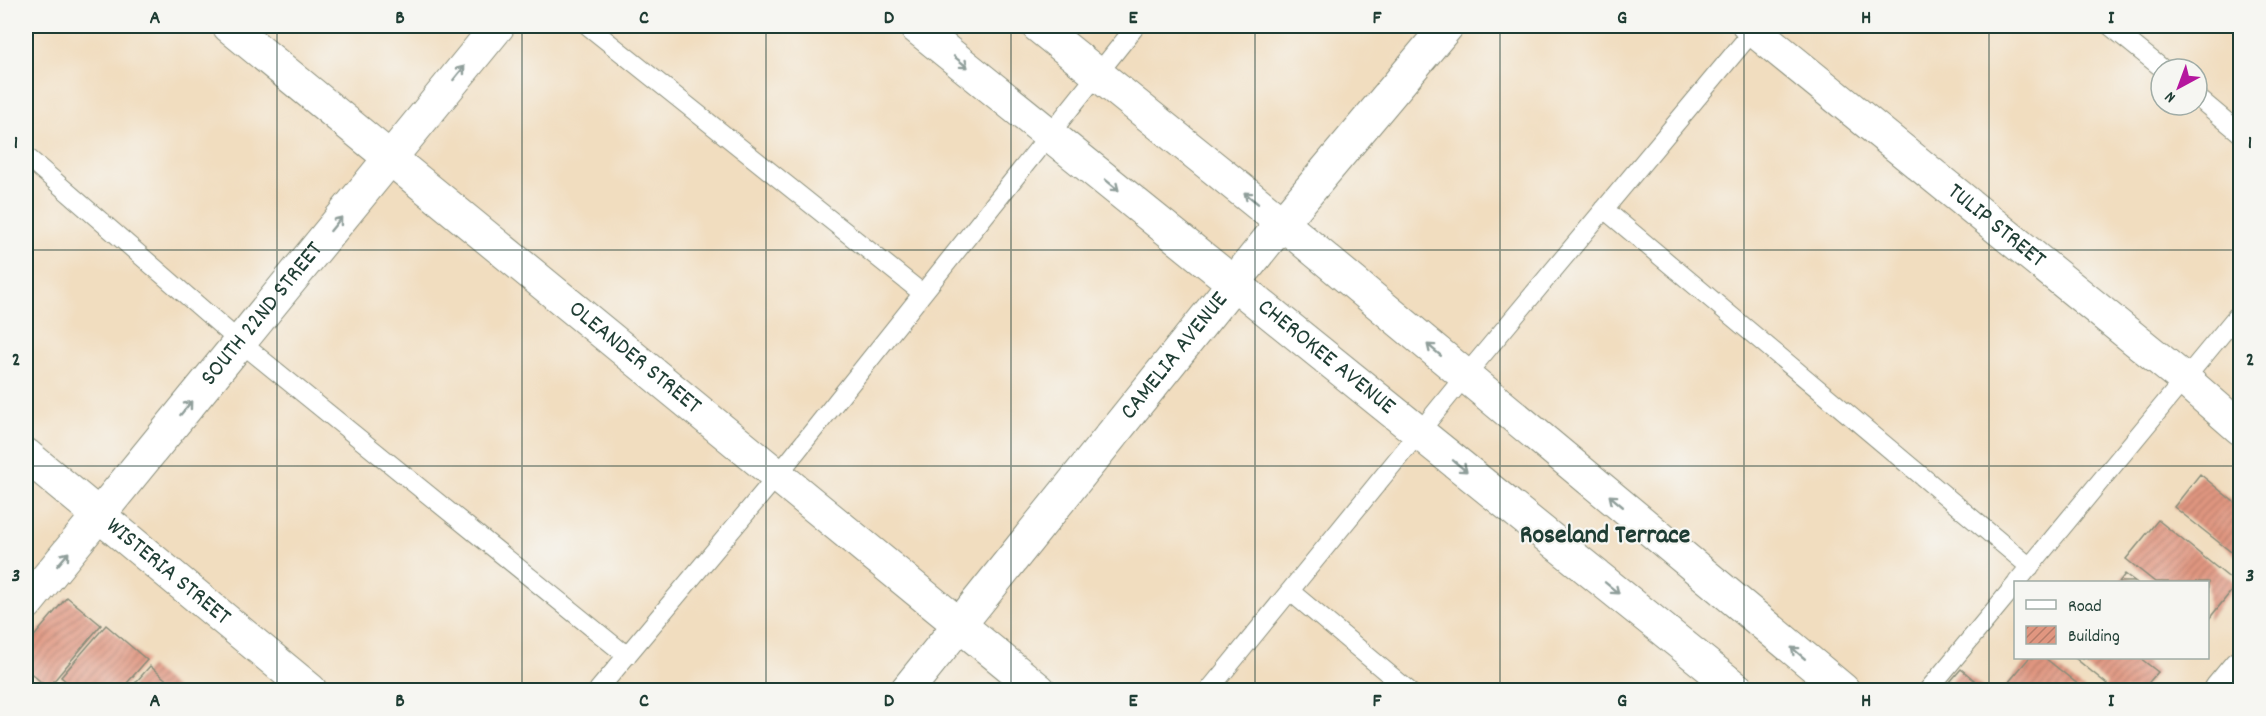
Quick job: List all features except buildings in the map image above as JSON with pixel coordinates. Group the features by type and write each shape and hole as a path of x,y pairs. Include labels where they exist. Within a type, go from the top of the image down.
{"street":[{"name":"OLEANDER STREET","path":"229,26 1039,690"},
{"name":"SOUTH 22ND STREET","path":"26,604 498,26"},
{"name":"CHEROKEE AVENUE","path":"915,26 1738,690"},
{"path":"1038,26 1282,223 1843,690"},
{"name":"CAMELIA AVENUE","path":"907,690 1282,223 1447,26"},
{"name":"TULIP STREET","path":"1753,27 2241,428"},
{"name":"WISTERIA STREET","path":"26,455 310,690"},
{"path":"2221,690 2241,667"}],"lane":[{"path":"588,26 922,293"},
{"path":"598,690 777,476 1048,133 1136,26"},
{"path":"2110,26 2149,58"},
{"path":"1209,690 1753,27"},
{"path":"2209,107 2241,133"},
{"path":"26,156 240,342 627,656"},
{"path":"1604,209 2030,567"},
{"path":"2018,581 2241,312"},
{"path":"1928,690 2014,586"},
{"path":"1290,592 1408,690"}],"district":[{"name":"Roseland Terrace","path":"1605,536"}]}
